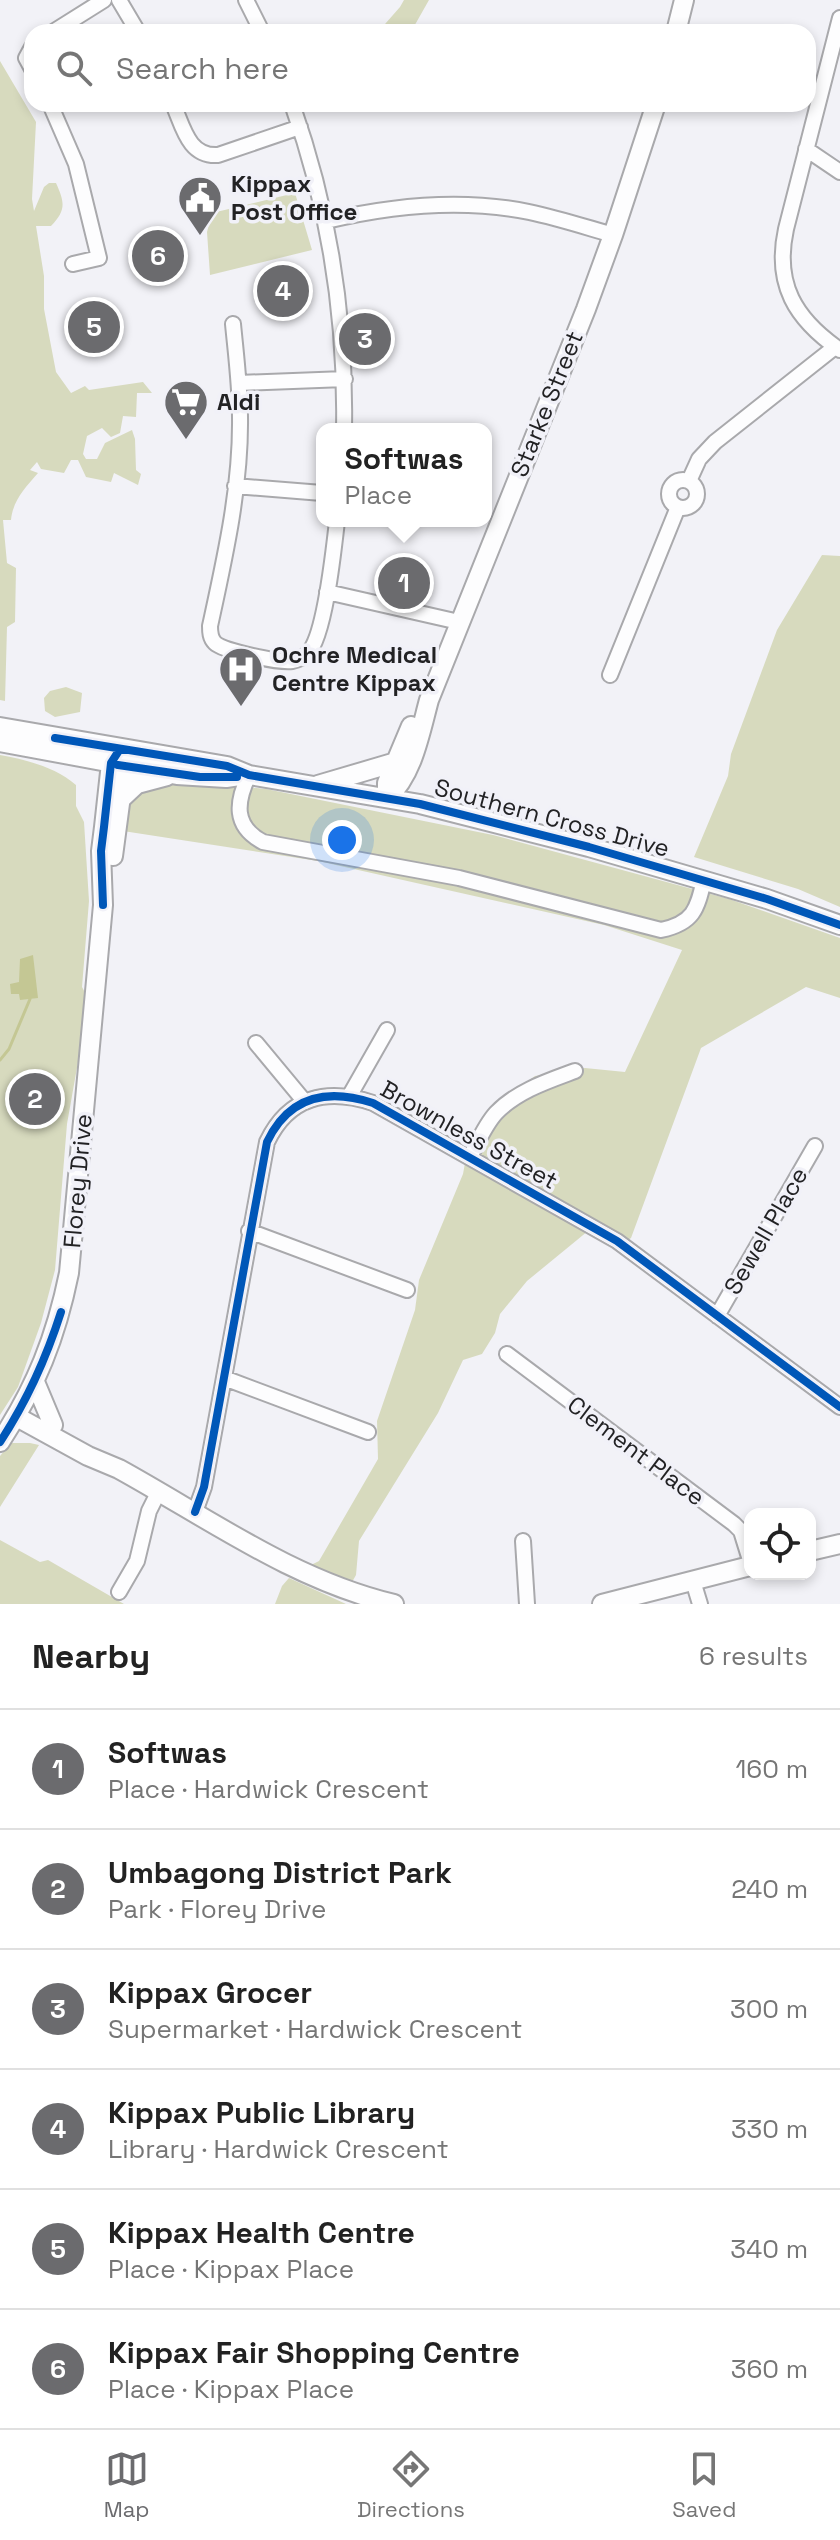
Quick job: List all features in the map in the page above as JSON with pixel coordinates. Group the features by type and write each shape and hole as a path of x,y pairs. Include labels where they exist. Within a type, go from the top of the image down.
{"main road":[{"path":"678,24 684,0"},
{"name":"Starke Street","path":"387,798 387,783 403,761 411,727 429,700 586,309 653,112"},
{"path":"9,736 84,767 113,804 137,784 177,775"},
{"name":"Southern Cross Drive","path":"9,736 119,759 177,775 226,778 249,775"},
{"name":"Southern Cross Drive","path":"119,759 227,766 249,775 420,804 704,880 840,925"},
{"name":"Florey Drive","path":"1,1440 35,1382 53,1338 69,1273 119,759"},
{"path":"314,786 403,761 420,804"},
{"path":"35,1382 51,1430"},
{"path":"19,1412 88,1456 119,1469 273,1557 347,1591 394,1604"},
{"path":"1,1440 51,1430"},
{"path":"816,1550 840,1544"},
{"path":"602,1604 744,1565"}],"street":[{"path":"66,24 104,0"},
{"path":"119,0 133,24"},
{"path":"246,0 258,24"},
{"path":"816,110 840,18"},
{"path":"53,112 76,164 99,258 73,264"},
{"path":"177,112 191,145 207,155 218,155 300,127"},
{"path":"295,112 326,221 339,311 345,379 344,423"},
{"path":"610,675 678,507 670,500 670,488 678,481 689,481 699,459 715,442 838,348 801,316 791,299 783,268 783,243 816,112"},
{"path":"806,149 840,172"},
{"path":"326,221 401,206 459,204 529,212 613,235"},
{"path":"233,324 240,421 224,563 210,626 210,635 215,643 224,648 285,662 301,658 310,651 327,592 336,527"},
{"path":"239,383 345,379"},
{"path":"235,486 316,493"},
{"path":"327,592 459,622"},
{"path":"249,775 240,792 239,816 251,836 263,842 459,878 661,930 677,926 693,914 704,880"},
{"path":"350,1095 387,1030"},
{"path":"256,1043 305,1102"},
{"path":"470,1157 489,1123 506,1105 539,1084 575,1071"},
{"name":"Brownless Street","path":"195,1512 204,1487 267,1142 275,1126 305,1102 327,1094 350,1095 373,1103 617,1241 840,1407"},
{"name":"Sewell Place","path":"717,1316 815,1146"},
{"path":"249,1231 407,1290"},
{"name":"Clement Place","path":"507,1354 734,1524 741,1531 744,1542"},
{"path":"224,1378 368,1432"},
{"path":"119,1592 137,1561 149,1511 159,1491"},
{"path":"523,1541 527,1604"},
{"path":"693,1581 700,1604"}],"shaded area":[{"path":"404,0 429,0 415,24 385,24"},
{"path":"0,61 24,102 24,112 30,112 36,122 34,211 44,187 49,183 56,183 62,201 62,211 51,226 36,226 44,276 44,309 56,372 71,393 85,386 89,390 143,382 152,393 137,393 136,417 123,416 120,433 111,437 102,428 87,436 83,454 86,459 97,459 105,443 132,430 136,470 141,474 138,485 114,473 111,482 86,477 78,460 71,460 64,473 41,469 37,462 30,470 38,473 17,500 11,520 3,520 7,563 16,568 15,622 7,627 5,701 0,700"},
{"path":"295,193 312,250 210,275 207,232 212,213"},
{"path":"822,555 840,556 840,907 798,889 694,857 728,776 731,754 777,630"},
{"path":"66,687 82,693 80,712 55,717 45,711 44,698 50,691"},
{"path":"0,755 40,765 76,785 76,806 84,822 89,901 82,987 89,1000 67,1124 55,1270 41,1323 18,1387 0,1415"},
{"path":"189,781 266,789 493,835 729,899 840,938 840,998 806,987 701,1048 631,1238 616,1248 588,1231 527,1281 500,1314 495,1333 482,1354 463,1360 438,1413 359,1541 356,1575 347,1591 299,1571 319,1561 378,1459 377,1421 415,1310 419,1280 463,1174 467,1152 496,1105 535,1076 585,1068 625,1072 682,950 604,925 318,861 123,831 127,803 144,790"},
{"path":"33,955 38,998 20,1000 19,994 11,994 10,984 19,982 20,959"},
{"path":"11,1443 39,1445 0,1507 0,1456"},
{"path":"0,1540 40,1562 48,1560 124,1604 0,1604"},
{"path":"289,1578 346,1604 275,1604"}],"waterway":[{"path":"0,1060 9,1049 30,999"}],"cycle path":[{"path":"55,738 227,766 249,775 420,804 589,847 767,899 840,925"},
{"path":"103,905 101,851 111,763 120,749"},
{"path":"118,765 200,777 237,777"},
{"path":"195,1512 204,1487 267,1142 286,1114 298,1105 325,1097 340,1096 373,1103 617,1241 840,1407"},
{"path":"0,1442 35,1379 61,1312"}],"place":[{"name":"Kippax Post Office","path":"200,237"},
{"name":"Kippax Fair Shopping Centre","path":"158,256"},
{"name":"Kippax Public Library","path":"283,291"},
{"name":"Kippax Health Centre","path":"94,327"},
{"name":"Kippax Grocer","path":"365,339"},
{"name":"Aldi","path":"186,441"},
{"name":"Softwas","path":"404,583"},
{"name":"Ochre Medical Centre Kippax","path":"241,708"},
{"name":"Umbagong District Park","path":"35,1099"}]}
